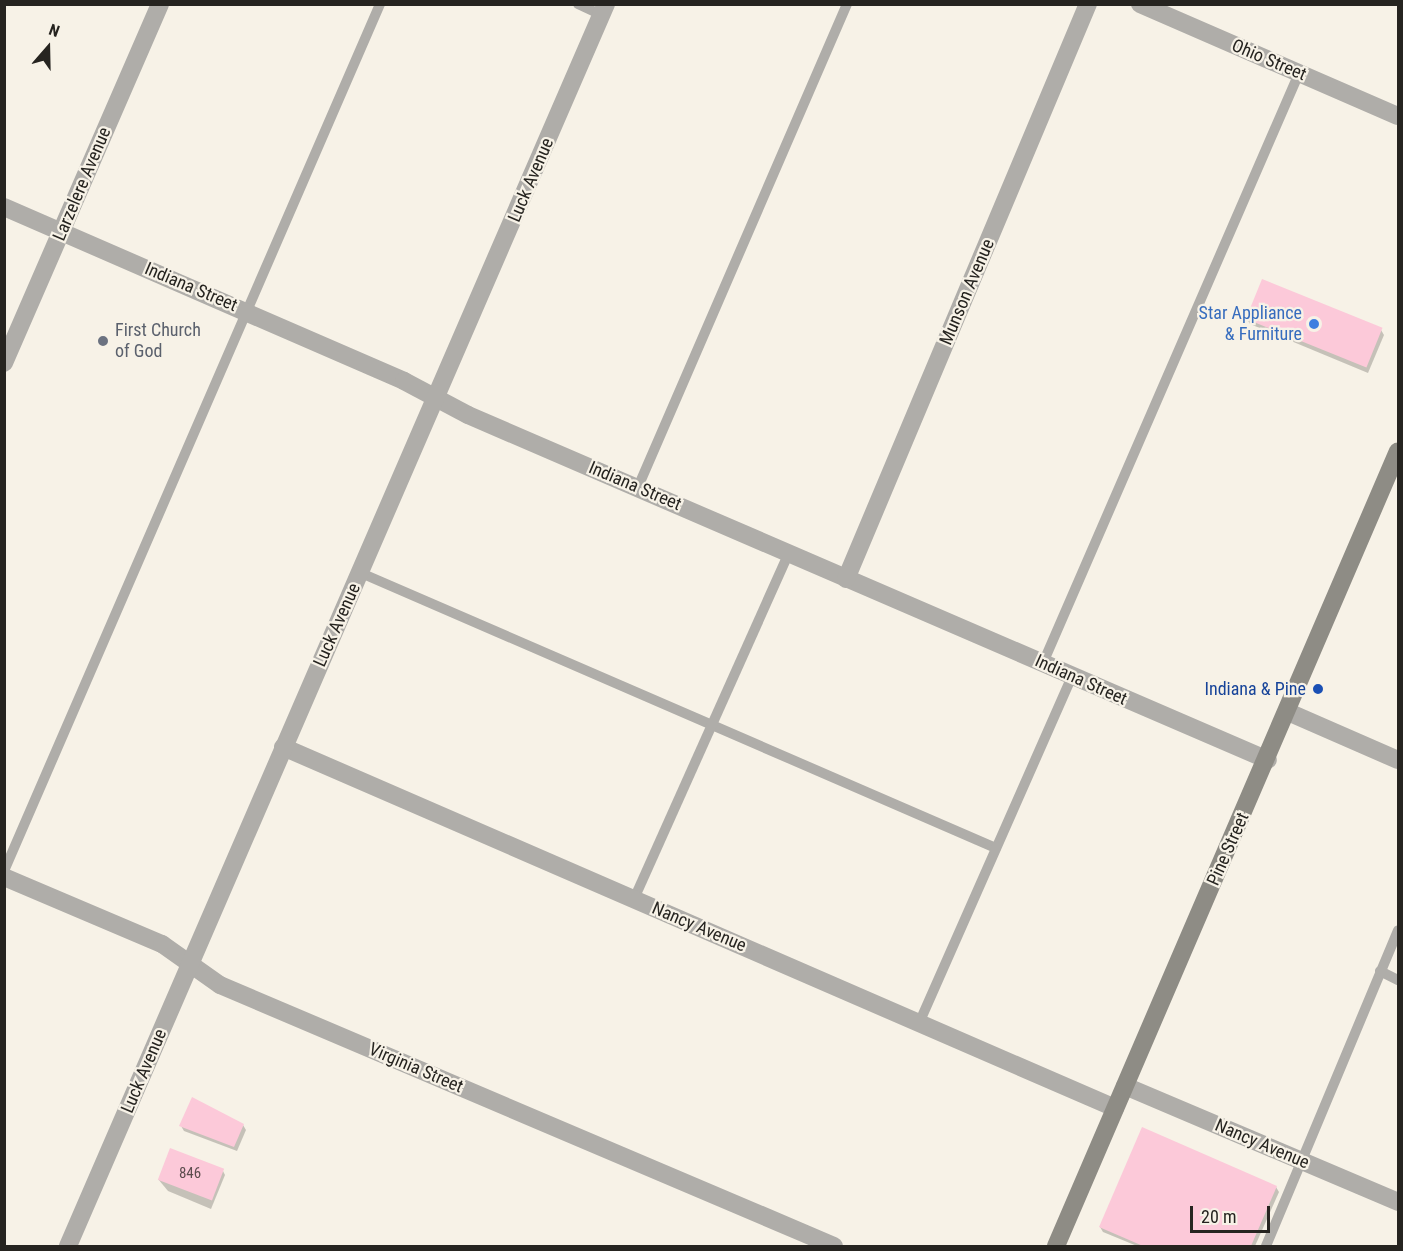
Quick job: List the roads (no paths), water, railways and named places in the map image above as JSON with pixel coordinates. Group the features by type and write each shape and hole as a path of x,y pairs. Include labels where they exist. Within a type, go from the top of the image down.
{"main road":[{"name":"Pine Street","path":"1056,1246 1268,760 1398,450"}],"street":[{"name":"Larzelere Avenue","path":"4,363 160,4"},
{"name":"Munson Avenue","path":"846,579 1088,4"},
{"name":"Ohio Street","path":"1140,4 1398,116"},
{"name":"Luck Avenue","path":"68,1246 604,10"},
{"name":"Indiana Street","path":"4,207 249,312 436,399 788,554 1268,760"},
{"path":"1288,712 1398,760"},
{"name":"Nancy Avenue","path":"283,747 920,1021 1115,1108"},
{"name":"Virginia Street","path":"4,877 162,944 220,985 827,1245"},
{"name":"Nancy Avenue","path":"1125,1086 1398,1202"}],"lane":[{"path":"4,872 249,312 380,4"},
{"path":"578,4 604,10"},
{"path":"638,487 847,4"},
{"path":"1043,663 1299,74"},
{"path":"634,899 788,554"},
{"path":"361,573 712,727 996,848"},
{"path":"920,1021 1072,676"},
{"path":"1266,1246 1398,930"},
{"path":"1380,971 1398,980"}],"place":[{"name":"Star Appliance & Furniture","path":"1314,324"},
{"name":"First Church of God","path":"103,341"},
{"name":"Indiana & Pine","path":"1318,689"}]}
